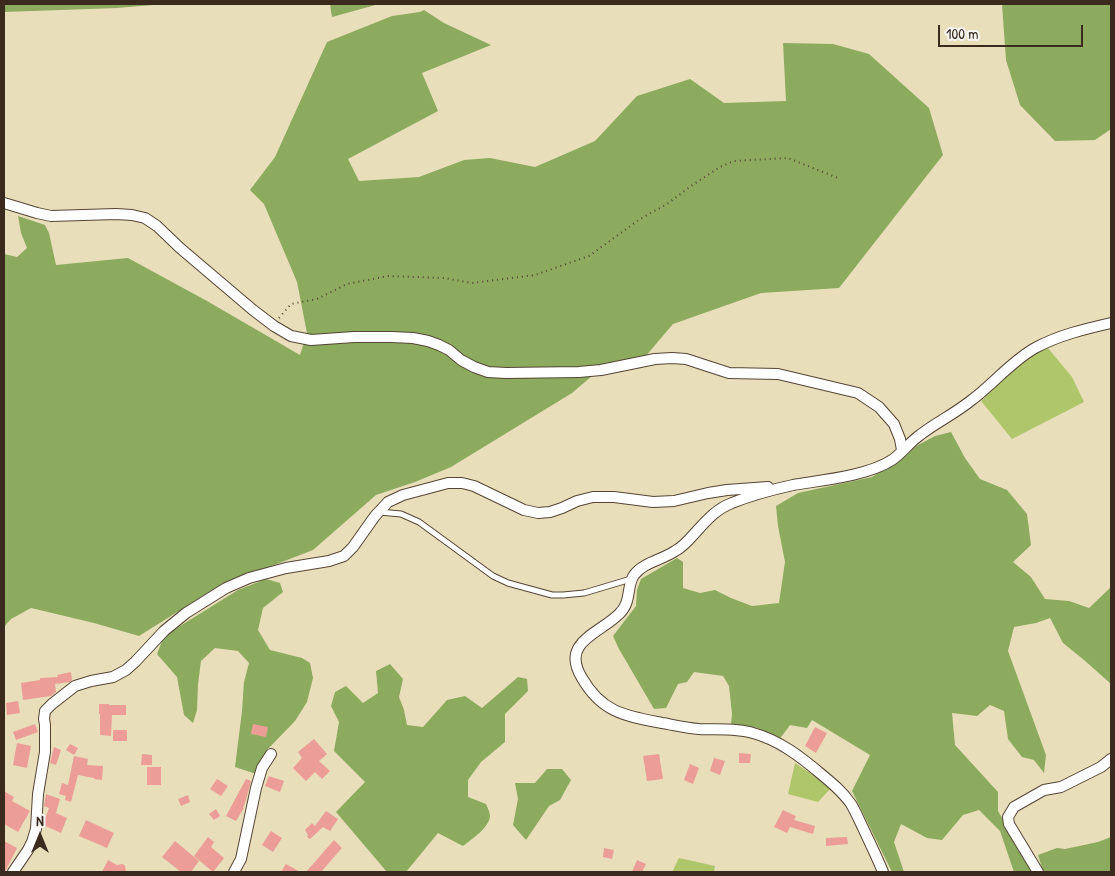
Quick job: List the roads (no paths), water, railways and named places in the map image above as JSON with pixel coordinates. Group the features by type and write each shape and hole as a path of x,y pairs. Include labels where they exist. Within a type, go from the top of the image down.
{"street":[{"path":"4,203 51,216 116,214 145,218 228,290 274,326 291,336 311,340 354,337 413,338 440,345 461,360 488,372 579,372 601,370 655,359 672,358 686,359 729,373 778,374 858,393 879,407 894,424 902,450"},
{"path":"883,872 853,807 837,788 803,759 781,745 750,732 692,728 625,716 610,709 593,696 581,677 575,657 578,648 585,639 622,612 628,601 631,579 639,570 685,545 716,512 731,503 779,488 847,475 874,468 892,460 920,435 972,400 1014,363 1032,350 1050,340 1111,323"},
{"path":"13,872 28,850 36,829 38,794 45,752 45,711 52,704 74,686 113,676 126,670 164,631 226,588 248,578 286,568 329,561 344,556 388,502 403,495 448,483 462,483 474,486 524,510 538,512 550,512 593,497 614,497 653,502 674,501 727,490 779,488"},
{"path":"234,872 241,859 258,781 262,768 270,754"},
{"path":"1038,872 1009,824 1008,817 1014,807 1044,790 1061,787 1101,767 1111,759"}],"lane":[{"path":"378,512 401,514 419,522 493,576 508,583 552,595 584,593 631,579"}]}
